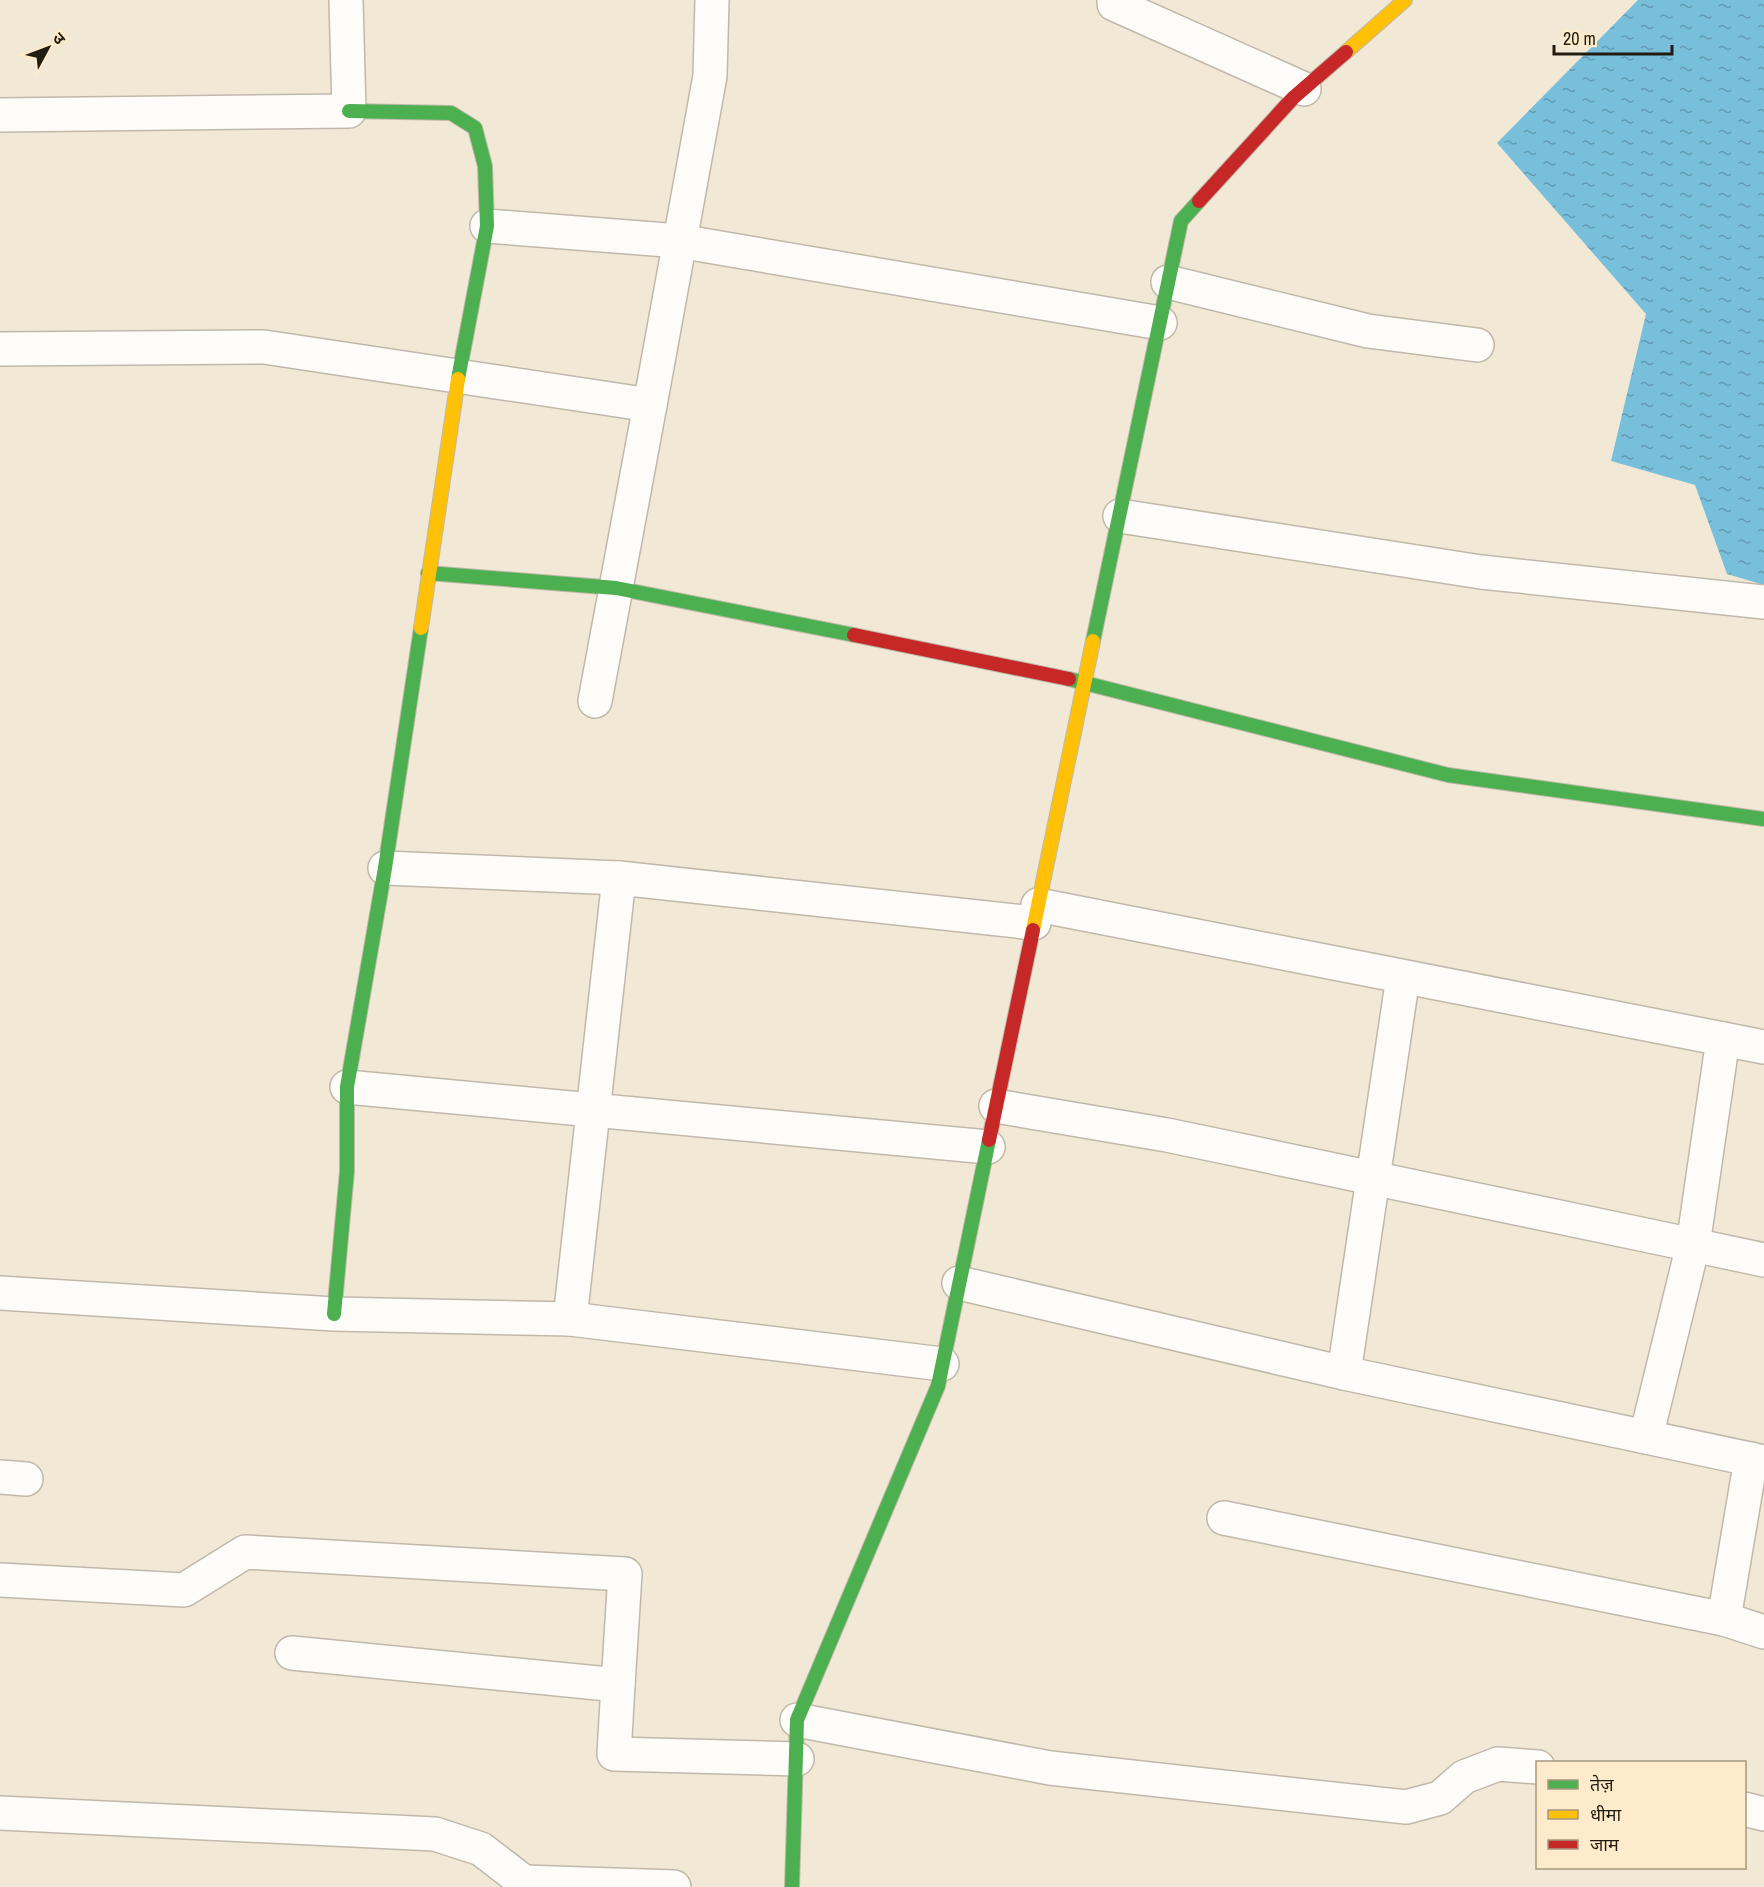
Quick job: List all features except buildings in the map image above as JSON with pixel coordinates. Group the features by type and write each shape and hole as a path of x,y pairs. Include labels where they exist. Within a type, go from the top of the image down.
{"street":[{"path":"346,0 349,111"},
{"path":"595,701 710,76 712,0"},
{"path":"1114,0 1114,4 1304,89"},
{"path":"792,1887 797,1720 938,1386 1181,221 1304,89 1405,0"},
{"path":"0,115 349,111 451,113 475,128 485,166 487,226 459,375 385,868 347,1087 347,1171 334,1314"},
{"path":"487,226 679,241 1160,323"},
{"path":"1168,282 1368,331 1477,345"},
{"path":"0,349 264,347 650,405"},
{"path":"1120,516 1481,572 1764,602"},
{"path":"428,573 616,588 1084,682 1448,775 1764,819"},
{"path":"385,868 620,878 1036,914 1403,976 1764,1047"},
{"path":"570,1319 620,878"},
{"path":"1344,1373 1403,976"},
{"path":"1646,1437 1693,1245 1723,1039"},
{"path":"347,1087 594,1108 988,1147"},
{"path":"996,1106 1167,1135 1764,1260"},
{"path":"959,1283 1344,1373 1757,1461 1724,1619"},
{"path":"0,1293 334,1314 570,1319 942,1364"},
{"path":"1224,1518 1724,1619 1764,1632"},
{"path":"0,1580 184,1590 245,1552 625,1574 614,1754 797,1759"},
{"path":"292,1653 618,1685"},
{"path":"797,1720 1050,1768 1406,1807 1440,1798 1464,1777 1498,1764 1536,1767"},
{"path":"1746,1810 1764,1814"},
{"path":"0,1813 435,1834 481,1849 524,1884 674,1887"}],"water":[{"path":"1638,0 1764,0 1764,585 1727,574 1695,485 1611,461 1646,314 1497,143"}],"traffic: fast":[{"path":"349,111 451,113 475,128 485,166 487,226 458,379"},
{"path":"1093,641 1181,221 1199,201"},
{"path":"428,573 616,588 854,635"},
{"path":"334,1314 347,1171 347,1087 385,868 421,628"},
{"path":"1069,679 1448,775 1764,819"},
{"path":"792,1887 797,1720 938,1386 989,1140"}],"traffic: slow":[{"path":"1346,52 1405,0"},
{"path":"421,628 458,379"},
{"path":"1033,930 1093,641"}],"traffic: jam":[{"path":"1199,201 1293,98 1346,52"},
{"path":"854,635 1069,679"},
{"path":"989,1140 1033,930"}]}
